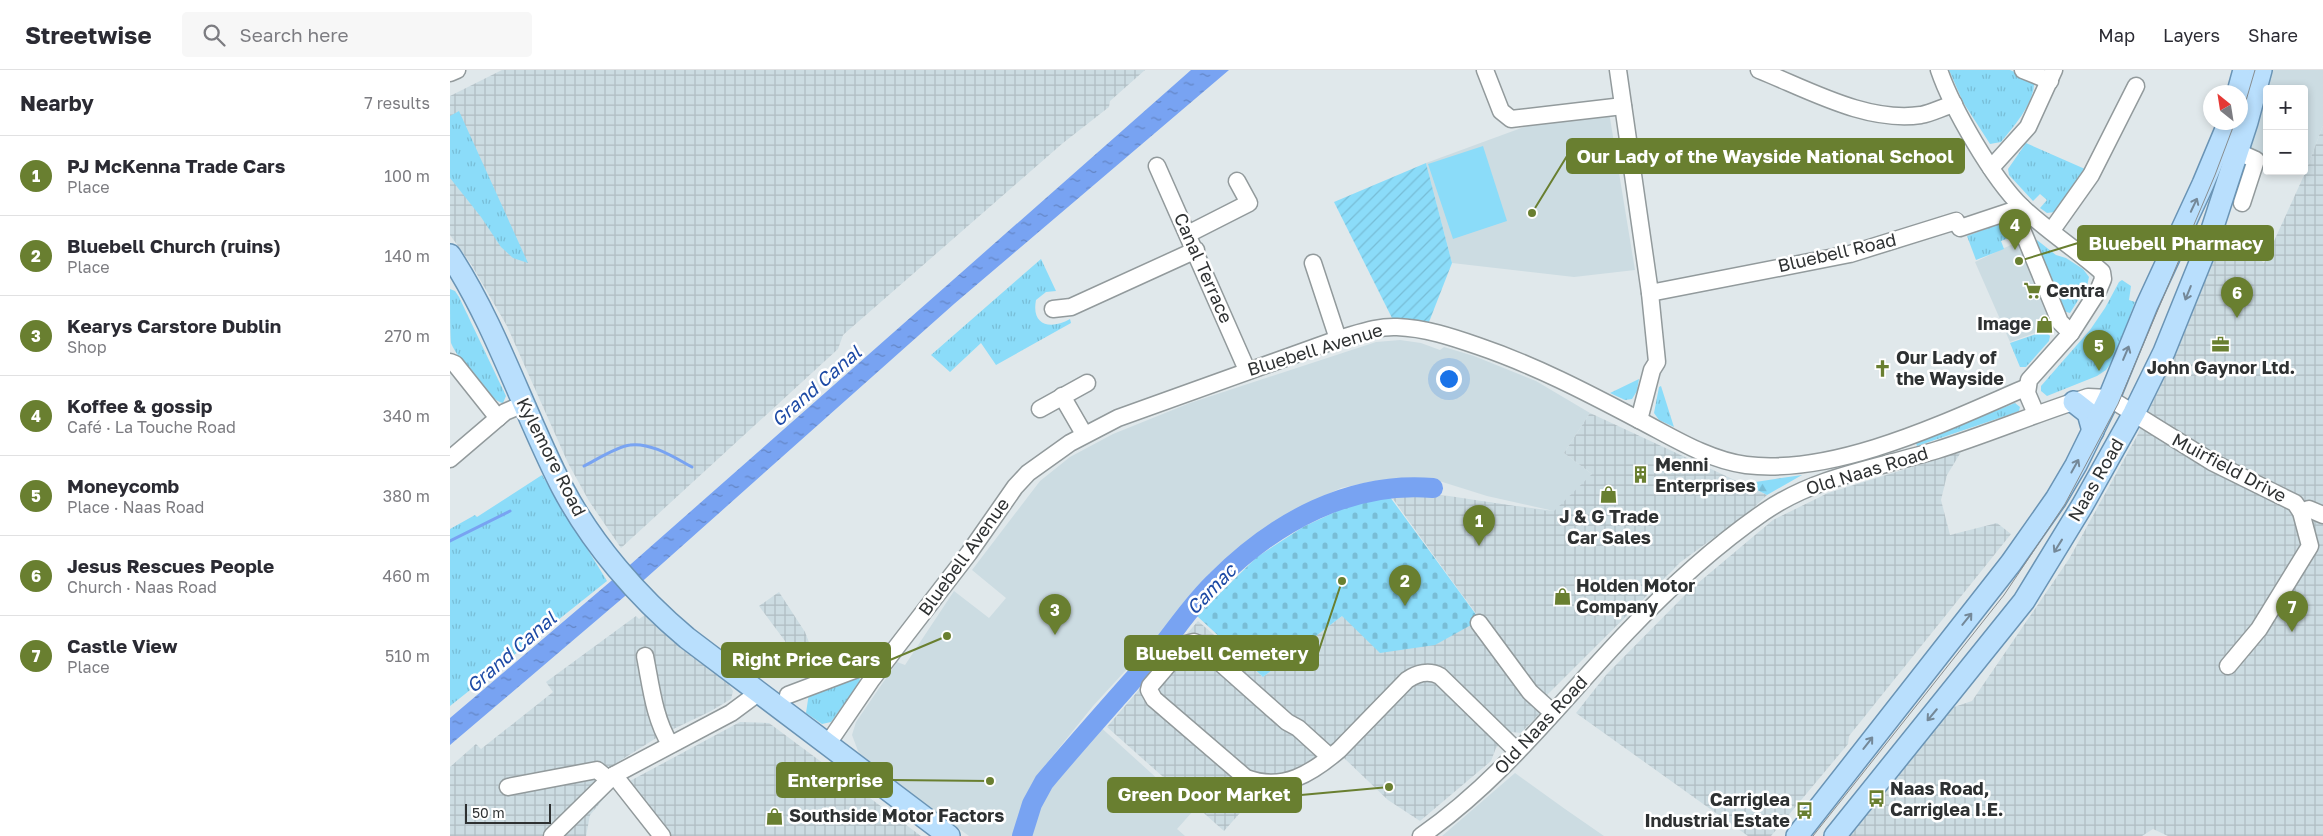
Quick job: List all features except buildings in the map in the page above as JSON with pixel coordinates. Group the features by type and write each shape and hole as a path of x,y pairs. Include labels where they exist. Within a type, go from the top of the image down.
{"main road":[{"path":"2240,85 2244,70"},
{"name":"Naas Road","path":"1835,836 2024,601 2082,506 2134,413 2164,352 2206,248 2247,122 2261,70"},
{"name":"Naas Road","path":"1797,836 2011,563 2056,499 2093,432 2109,398 2146,304 2203,184 2225,130"},
{"name":"Kylemore Road","path":"453,265 484,314 559,480 580,518 639,592 666,620 687,638 948,836"},
{"path":"2074,402 2088,413 2093,432"}],"street":[{"path":"450,73 457,70"},
{"path":"1485,70 1501,112 1511,119 1623,106"},
{"path":"1618,70 1650,293 1657,362 1652,370 1638,420"},
{"path":"1759,70 1867,113 1896,117 1923,115 1954,104"},
{"path":"1939,70 1954,104 1991,168 2018,208 2060,322 2071,333"},
{"path":"1991,168 2028,127 2052,76 2023,70"},
{"path":"2018,208 2052,230 2091,175 2136,86"},
{"path":"2236,151 2256,160 2242,203"},
{"name":"Canal Terrace","path":"1158,166 1247,370"},
{"path":"1188,234 1249,204 1237,181"},
{"name":"Bluebell Road","path":"1650,293 1850,254 1956,221 1960,228 2018,208"},
{"name":"Bluebell Avenue","path":"827,745 878,671 969,553 1015,487 1028,473 1060,449 1084,434 1125,415 1247,370 1338,340 1392,327 1436,333 1529,364 1701,451 1752,465 1774,466 1828,459 1903,438 1967,415 2026,387 2029,380 2071,333 2103,279 2102,272 2052,230"},
{"path":"1053,309 1071,307 1196,250"},
{"path":"1313,263 1338,340"},
{"path":"450,362 454,364 498,418"},
{"path":"1040,409 1087,383"},
{"path":"2026,387 2036,414"},
{"path":"1062,396 1084,434"},
{"name":"Old Naas Road","path":"1422,836 1456,809 1517,751 1629,630 1700,563 1764,512 1814,484 1939,450 2088,397 2109,398"},
{"path":"2109,398 2134,413"},
{"path":"450,459 498,418 524,404"},
{"name":"Muirfield Drive","path":"2134,413 2212,462 2294,503 2301,512 2309,508 2323,515"},
{"path":"1903,438 1908,458"},
{"path":"2228,666 2259,629 2310,546 2301,512"},
{"path":"1480,623 1530,692 1553,713"},
{"path":"1330,757 1197,643 1186,644 1150,686 1149,690 1154,699 1246,778 1272,782 1290,782 1306,775 1330,757 1407,680 1426,672 1440,676 1517,751"},
{"path":"645,656 663,733 670,744"},
{"path":"788,695 863,667 878,671"},
{"path":"552,836 611,777 731,713 758,693"},
{"path":"508,787 597,770 611,777 662,836"}],"shaded area":[{"path":"502,70 1145,70 1110,101 1109,107 1063,143 843,335 838,349 621,548 589,501 568,463 507,326 471,264 450,235 450,96"},
{"path":"2270,70 2323,70 2323,125 2308,166 2308,85 2265,85"},
{"path":"2263,92 2263,155 2245,148"},
{"path":"1609,112 1635,270 1574,277 1452,263 1426,163 1546,119"},
{"path":"2323,125 2323,836 2168,836 2153,829 2142,836 1849,836 1951,708 1972,701 2069,559 2137,436 2184,334 2223,230 2264,263 2304,175 2308,175 2308,166"},
{"path":"2017,242 2029,244 2059,324 2010,342 1975,262"},
{"path":"1400,340 1421,343 1440,350 1444,347 1474,356 1536,381 1590,413 1564,453 1592,474 1679,564 1542,699 1476,589 1465,599 1391,496 1433,495 1554,511 1487,496 1436,480 1398,484 1379,480 1341,488 1311,502 1266,529 1226,561 1093,706 1038,774 1029,790 1014,836 969,836 866,760 858,751 852,735 856,722 897,662 905,665 954,591 989,618 1006,598 972,570 1040,481 1070,457 1113,434 1190,403 1376,342"},
{"path":"1590,413 1767,495 1749,512 1678,564 1543,699 1543,710 1521,733 1512,732 1496,748 1491,761 1420,821 1388,800 1344,758 1291,788 1263,787 1224,831 1107,727 1198,621 1263,677 1342,616 1480,619 1391,496 1414,494 1449,496 1553,512 1592,474 1564,453"},
{"path":"1961,452 1947,475 1941,500 1950,535 1997,523 2011,534 1849,736 1848,744 1771,836 1748,836 1576,713 1606,675 1692,588 1773,520 1828,493"},
{"path":"779,592 805,632 820,671 797,676 785,641 759,606"},
{"path":"645,615 725,678 733,691 731,699 711,711 661,735 610,767 610,791 590,815 586,836 450,836 450,767 476,744 481,749 553,692 546,682 636,616 639,619"},
{"path":"740,722 769,723 921,836 660,836 625,791 630,781"},
{"path":"1097,724 1193,811 1177,829 1185,836 1029,836 1042,795"},
{"path":"1515,773 1565,809 1604,836 1442,836"}],"green space":[{"path":"1949,70 2010,70 2034,81 2031,98 2027,106 2001,142 1990,144 1963,102"},
{"path":"459,111 528,263 513,258 501,247 481,217 450,178 450,116"},
{"path":"2026,143 2085,169 2055,212 2047,213 2040,208 2047,200 2040,194 2033,201 2009,175 2008,169"},
{"path":"1483,146 1507,221 1453,239 1428,164"},
{"path":"1426,163 1452,263 1429,322 1393,320 1334,202"},
{"path":"2002,223 2011,237 2001,241 2004,249 1976,260 1967,236"},
{"path":"2037,240 2056,255 2066,258 2083,269 2089,277 2087,286 2070,313 2063,311 2035,243"},
{"path":"1041,259 1056,291 1046,292 1036,300 1035,309 1037,315 1040,320 1050,325 1070,319 1071,323 996,365 981,343 950,372 931,355"},
{"path":"2122,280 2131,286 2129,300 2135,302 2113,360 2106,370 2097,376 2047,396 2041,391 2041,386 2090,330"},
{"path":"450,289 455,291 459,297 506,396 503,403 497,401 482,387 466,367 451,343"},
{"path":"2045,331 2050,336 2049,341 2026,367 2020,367 2010,343"},
{"path":"1639,379 1637,391 1632,399 1625,400 1610,393"},
{"path":"1661,386 1674,427 1659,420 1654,413 1659,387"},
{"path":"2015,403 2020,407 2019,411 1917,446 1916,443"},
{"path":"542,475 607,581 450,706 450,529 475,515 477,517"},
{"path":"1802,475 1767,495 1737,480 1749,483"},
{"path":"1390,497 1480,620 1435,645 1380,653 1342,616 1263,677 1197,616 1257,557 1303,527 1350,505"},
{"path":"859,674 860,682 831,722 822,724 806,713 809,693"}],"water":[{"path":"1191,70 1229,70 954,304 645,579 450,745 450,718 631,564"}],"waterway":[{"path":"584,466 619,448 638,445 654,448 692,467"},
{"name":"Camac","path":"1022,836 1032,804 1044,782 1154,656 1200,598 1240,559 1264,540 1289,524 1343,499 1372,491 1402,488 1433,488"},
{"path":"450,541 510,511"}],"tram line":[{"path":"2248,94 2255,70"},
{"path":"1813,836 2004,595 2065,504 2118,404 2215,175 2232,130"}],"place":[{"name":"Our Lady of the Wayside National School","path":"1532,213"},
{"name":"Koffee & gossip","path":"2015,250"},
{"name":"Bluebell Pharmacy","path":"2019,261"},
{"name":"Centra","path":"2032,291"},
{"name":"Jesus Rescues People","path":"2237,318"},
{"name":"Image","path":"2045,324"},
{"name":"John Gaynor Ltd.","path":"2221,345"},
{"name":"Our Lady of the Wayside","path":"1882,368"},
{"name":"Moneycomb","path":"2099,371"},
{"name":"Menni Enterprises","path":"1641,475"},
{"name":"J & G Trade Car Sales","path":"1609,494"},
{"name":"PJ McKenna Trade Cars","path":"1479,546"},
{"name":"Bluebell Cemetery","path":"1342,581"},
{"name":"Holden Motor Company","path":"1562,596"},
{"name":"Bluebell Church (ruins)","path":"1405,606"},
{"name":"Castle View","path":"2292,632"},
{"name":"Kearys Carstore Dublin","path":"1055,635"},
{"name":"Right Price Cars","path":"947,636"},
{"name":"Enterprise","path":"990,781"},
{"name":"Green Door Market","path":"1389,787"},
{"name":"Naas Road, Carriglea I.E.","path":"1876,799"},
{"name":"Carriglea Industrial Estate","path":"1804,810"},
{"name":"Southside Motor Factors","path":"775,816"}],"water label":[{"name":"Grand Canal","path":"816,386"},
{"name":"Grand Canal","path":"511,652"}]}
